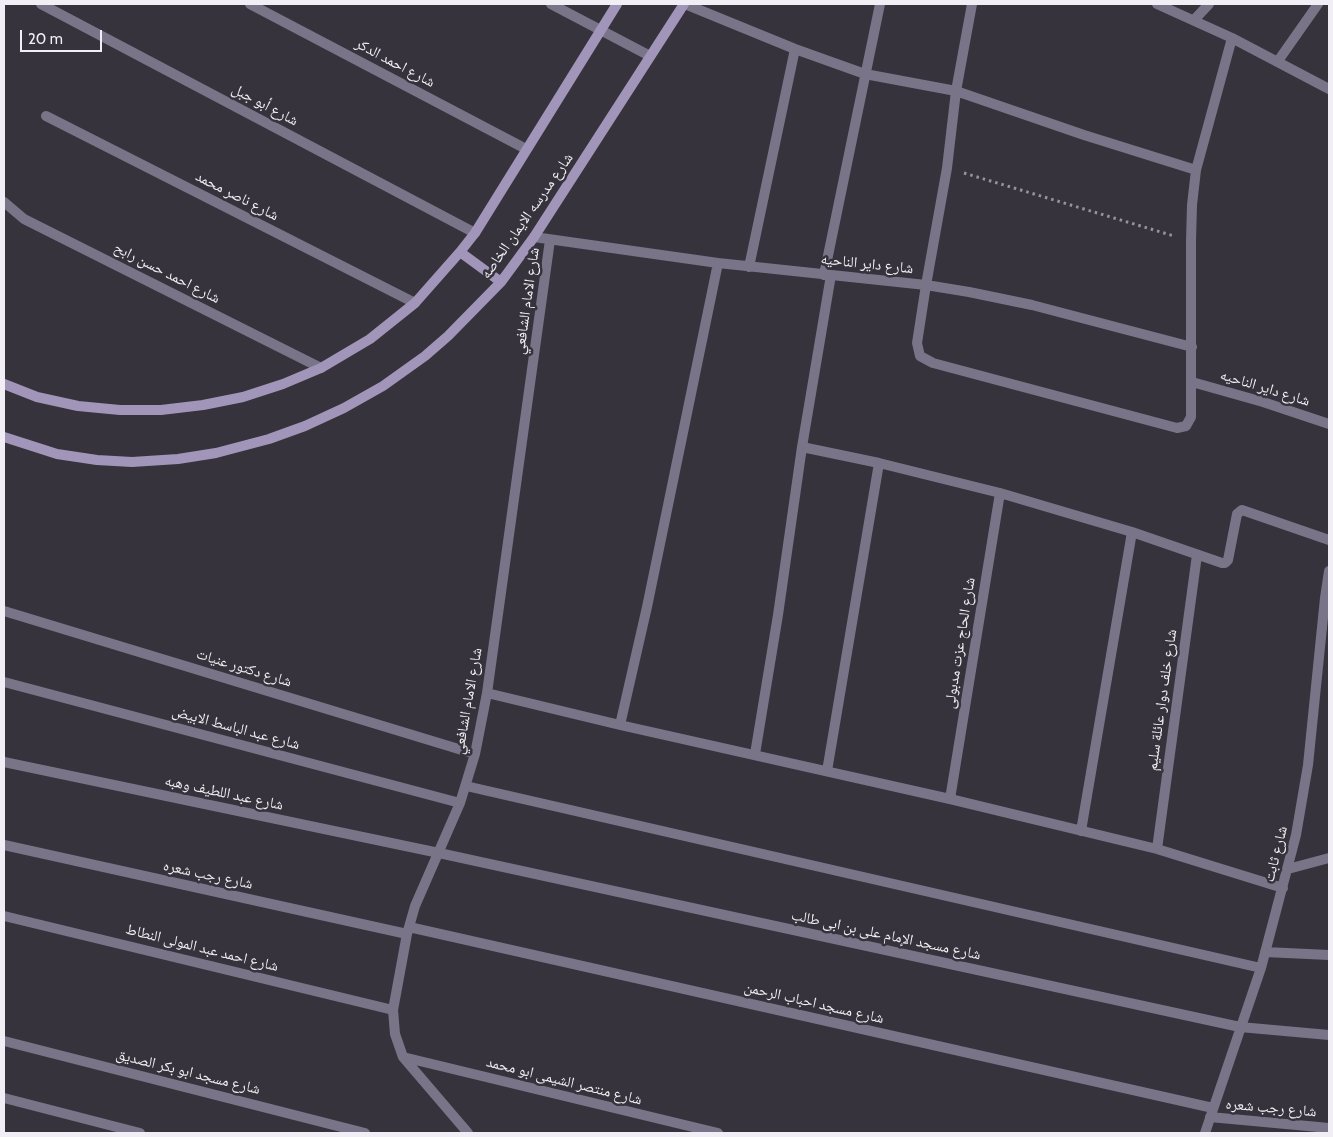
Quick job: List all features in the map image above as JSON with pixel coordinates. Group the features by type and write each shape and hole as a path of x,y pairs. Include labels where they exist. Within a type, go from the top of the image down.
{"street":[{"name":"شارع أبو جبل","path":"41,4 475,233"},
{"name":"شارع احمد الدكر","path":"250,4 526,149"},
{"path":"551,4 650,56"},
{"path":"4,384 37,397 78,406 120,410 161,410 202,405 243,397 283,384 321,368 370,339 415,303 475,233 617,4"},
{"path":"684,4 795,49 865,74 956,91 1084,135 1196,170"},
{"name":"شارع مدرسه الايمان الخاصه","path":"4,437 57,454 97,460 132,462 216,454 269,439 312,422 383,386 431,351 474,311 501,282 534,237 684,4"},
{"path":"755,754 778,615 828,275 865,74 880,4"},
{"path":"972,4 956,91 947,168 917,343 920,356 932,363 1176,428 1186,426 1191,417 1191,241 1192,205 1196,170 1232,38"},
{"path":"1157,4 1232,38 1329,89"},
{"path":"1194,20 1210,4"},
{"path":"1278,61 1318,4"},
{"path":"748,266 795,49"},
{"name":"شارع ناصر محمد","path":"46,116 415,303"},
{"name":"شارع احمد حسن رابح","path":"4,202 14,213 24,219 321,368"},
{"name":"شارع داير الناحيه","path":"534,237 718,263 926,285 969,292 1032,305 1192,347"},
{"name":"شارع الامام الشافعي","path":"468,1133 403,1057 395,1034 393,1010 408,931 415,906 460,803 475,754 487,693 550,240"},
{"path":"460,252 501,282"},
{"path":"620,725 649,597 718,263"},
{"name":"شارع داير الناحيه","path":"1192,382 1263,402 1329,424"},
{"path":"802,448 879,463 1000,493 1132,532 1222,563 1227,561 1236,514 1242,510 1329,540"},
{"path":"827,771 879,463"},
{"name":"شارع الحاج عزت مدبولى","path":"950,799 1000,493"},
{"path":"1081,831 1132,532"},
{"name":"شارع خلف دوار عائلة سليم","path":"1157,849 1197,555"},
{"name":"شارع ثابت","path":"1205,1133 1266,952 1298,826 1307,774 1329,571"},
{"name":"شارع دكتور عنيات","path":"4,611 475,754"},
{"name":"شارع عبد الباسط الابيض","path":"4,682 460,803"},
{"path":"487,693 620,725 950,799 1157,849 1283,888"},
{"name":"شارع عبد اللطيف وهبه","path":"4,762 439,853"},
{"path":"466,786 1261,968"},
{"name":"شارع رجب شعره","path":"4,845 408,931"},
{"name":"شارع مسجد الإمام على بن ابى طالب","path":"439,853 1240,1027 1329,1035"},
{"path":"1288,869 1329,858"},
{"name":"شارع احمد عبد المولى النطاط","path":"4,916 393,1010"},
{"name":"شارع مسجد احباب الرحمن","path":"408,931 1211,1113"},
{"path":"1266,952 1329,955"},
{"name":"شارع مسجد ابو بكر الصديق","path":"4,1041 365,1133"},
{"name":"شارع منتصر الشيمى ابو محمد","path":"403,1057 718,1133"},
{"path":"4,1098 140,1133"},
{"name":"شارع رجب شعره","path":"1211,1113 1329,1128"}],"path":[{"path":"947,168 1191,241"}]}
